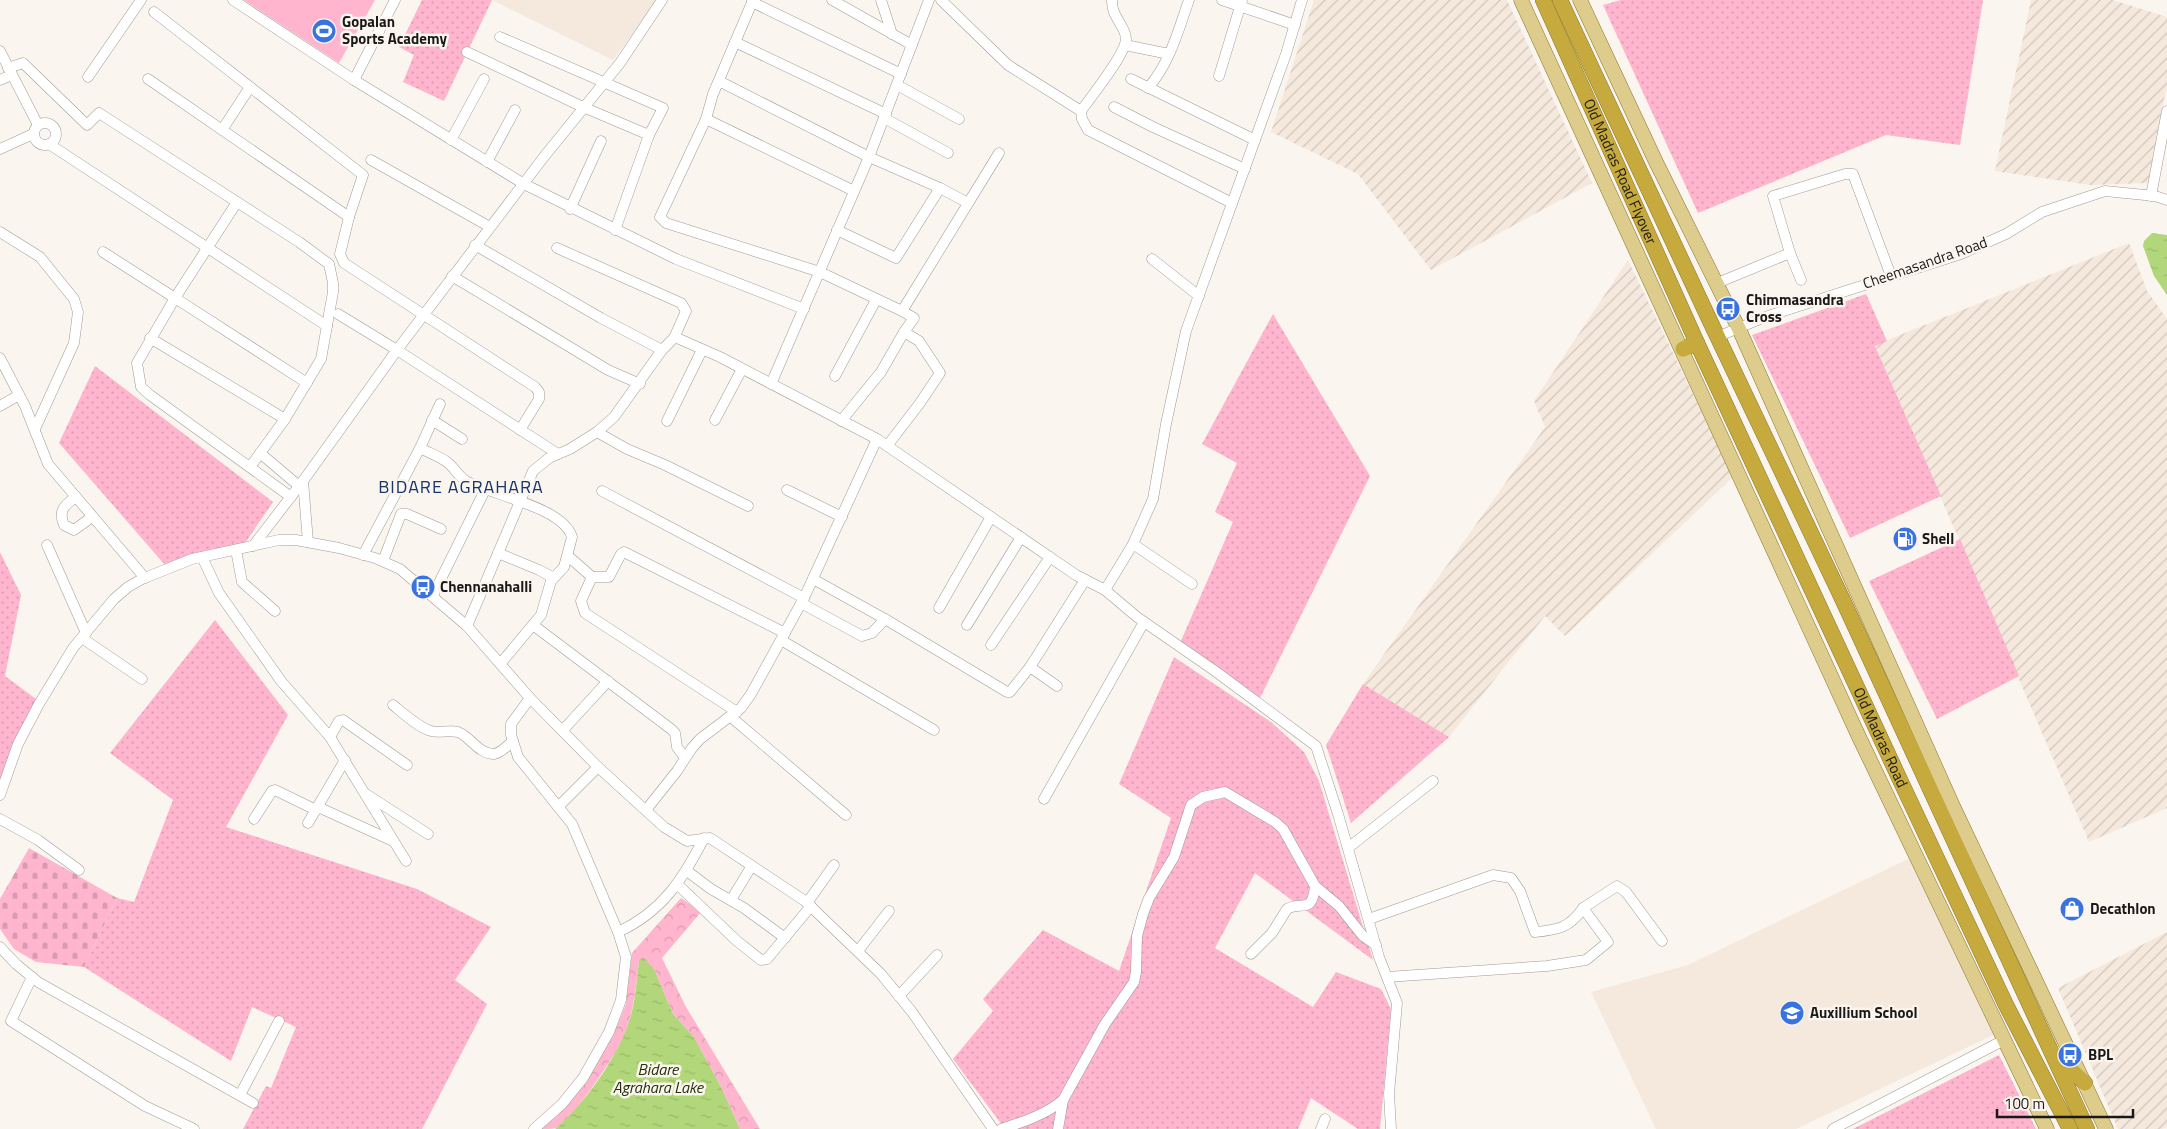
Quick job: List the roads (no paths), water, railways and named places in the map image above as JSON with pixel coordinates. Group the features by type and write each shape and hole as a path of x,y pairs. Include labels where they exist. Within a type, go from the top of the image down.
{"highway":[{"name":"Old Madras Road Flyover","path":"1543,0 1697,343"},
{"name":"Old Madras Road Flyover","path":"1560,0 1717,337"},
{"name":"Old Madras Road","path":"1717,337 1840,594 2051,1052"},
{"path":"1683,349 1697,343"},
{"name":"Old Madras Road","path":"1697,343 2006,1005 2070,1129"},
{"path":"2051,1052 2085,1083"},
{"path":"2051,1052 2087,1129"}],"main road":[{"name":"Old Madras Road","path":"1521,0 1662,308 1683,349 1710,414 1859,738 2047,1129"},
{"path":"1580,0 1715,284 1739,329 1953,806 2106,1129"}],"street":[{"path":"88,78 141,0"},
{"path":"233,0 354,80 487,162 570,209 676,259 804,309"},
{"path":"354,80 396,0"},
{"path":"253,546 291,497 422,315 583,107 605,82 662,0"},
{"path":"832,0 912,45"},
{"path":"881,0 892,34"},
{"path":"771,384 869,157 929,0"},
{"path":"941,0 1008,64 1081,111"},
{"path":"1112,0 1112,7 1124,31 1125,45 1081,111 1082,119 1088,130 1232,203"},
{"path":"1148,88 1158,76 1169,54 1190,0"},
{"path":"1222,0 1241,3 1294,25"},
{"path":"1105,590 1133,544 1153,499 1180,354 1302,0"},
{"path":"842,420 881,372 914,318 820,272 666,223 660,217 706,118 706,113 752,1 901,74"},
{"path":"1219,76 1241,3"},
{"path":"154,12 363,175 349,217 340,254 344,263 535,387 539,392 539,399 520,430"},
{"path":"500,37 663,108 649,135 615,230"},
{"path":"735,42 885,116 948,153"},
{"path":"1125,45 1169,54"},
{"path":"0,51 36,129 39,143 49,144 326,326"},
{"path":"467,52 583,107 649,135"},
{"path":"0,80 23,63 87,125 99,113 299,242 329,264 333,283 321,359 285,419 250,468"},
{"path":"148,79 349,217"},
{"path":"451,140 484,79"},
{"path":"1131,79 1255,140"},
{"path":"719,81 869,157 940,188 968,203"},
{"path":"897,85 959,118"},
{"path":"222,130 250,87"},
{"path":"1114,107 1245,169"},
{"path":"487,162 515,110"},
{"path":"2151,196 2164,142 2167,111"},
{"path":"706,118 854,191"},
{"path":"0,149 49,123 54,128 55,139 49,144"},
{"path":"570,209 601,142"},
{"path":"902,311 999,153"},
{"path":"371,160 490,227"},
{"path":"1801,280 1790,253 1773,196 1845,174 1853,174 1891,276"},
{"path":"837,230 896,258 940,188"},
{"name":"Cheemasandra Road","path":"1717,337 1765,317 1961,254 2006,234 2042,212 2105,191 2151,196 2167,200"},
{"path":"237,202 150,338 137,363 141,387 291,497"},
{"path":"0,232 40,257 74,298 78,312 74,343 35,429"},
{"path":"475,246 601,318 662,350"},
{"path":"468,626 533,471 548,458 570,449 597,432 614,417 640,384 662,350 674,338 686,311 681,303 557,248"},
{"path":"103,252 307,383"},
{"path":"1715,284 1790,253"},
{"path":"1152,259 1199,296"},
{"path":"452,276 608,370 640,384"},
{"path":"835,376 876,300"},
{"path":"338,314 558,454"},
{"path":"887,446 920,403 940,372 919,341 904,332"},
{"path":"150,338 285,419"},
{"path":"674,338 742,369 877,439 1050,557 1085,580 1105,590 1144,622 1215,671 1316,746 1376,945 1397,1003 1389,1094 1391,1129"},
{"path":"667,421 702,350"},
{"path":"0,358 35,429 48,464 146,578"},
{"path":"715,420 742,369"},
{"path":"0,406 19,395"},
{"path":"363,555 420,448 440,404"},
{"path":"432,420 462,439"},
{"path":"597,432 627,449 666,465 748,506"},
{"path":"646,810 700,739 734,714 751,694 803,601 877,439"},
{"path":"420,448 447,462 466,481 520,501 552,516 568,530 572,537 564,567 554,578 547,590 541,615 501,663"},
{"path":"260,453 301,483 308,542"},
{"path":"433,595 486,488"},
{"path":"787,490 842,517"},
{"path":"602,491 803,601 862,636 868,636 872,633 885,618"},
{"path":"76,497 62,509 61,514 64,525 74,530 92,516"},
{"path":"382,561 401,514 408,514 441,529"},
{"path":"939,608 990,517"},
{"path":"967,625 1021,537"},
{"path":"0,795 18,744 73,648 114,599 128,587 192,559 279,540 308,542 382,561 400,569 468,626 530,698 598,767 664,827 681,839 691,841 704,838 714,840 751,867 809,904 881,974 899,996 993,1129"},
{"path":"1133,544 1192,584"},
{"path":"47,545 84,636 142,679"},
{"path":"236,550 242,582 276,611"},
{"path":"568,556 592,577 608,577 624,552 783,637 934,730"},
{"path":"498,553 554,578"},
{"path":"202,557 219,593 230,609 281,680 330,737 406,861"},
{"path":"991,645 1050,557"},
{"path":"592,577 581,601 585,613 734,714 846,815"},
{"path":"813,579 885,618 1004,692 1010,692 1030,667 1085,580"},
{"path":"1044,799 1144,622"},
{"path":"534,625 675,732 677,747 685,758"},
{"path":"1030,667 1057,686"},
{"path":"563,730 608,681"},
{"path":"530,698 511,724 513,741 518,757 572,824 580,839 626,956 621,1000 609,1032 583,1078 562,1104 534,1129"},
{"path":"393,705 425,729 434,732 455,731 462,734 482,750 492,754 497,753 513,741"},
{"path":"330,737 339,722 343,720 407,766"},
{"path":"308,823 345,760"},
{"path":"558,807 598,767"},
{"path":"1348,848 1433,781"},
{"path":"254,819 272,791 275,790 394,841"},
{"path":"364,792 428,834"},
{"path":"1058,1129 1063,1100 1105,1024 1134,982 1138,936 1143,914 1149,898 1174,857 1191,805 1202,797 1225,792 1275,822 1282,829 1315,886 1339,906 1363,936 1376,945"},
{"path":"0,819 38,840 80,870"},
{"path":"618,932 638,922 678,885 704,838"},
{"path":"678,885 737,941 761,960 767,959 785,938 834,866"},
{"path":"731,900 751,867"},
{"path":"687,871 785,938"},
{"path":"1369,919 1493,875 1511,878 1520,891 1535,932 1566,926 1577,916 1582,908 1617,886 1626,892 1662,941"},
{"path":"1251,954 1272,933 1287,909 1291,906 1305,907 1308,904 1315,894 1315,886"},
{"path":"1387,977 1547,966 1586,960 1608,942 1582,908"},
{"path":"858,951 889,911"},
{"path":"0,947 32,977 253,1103"},
{"path":"899,996 937,955"},
{"path":"32,977 11,1021 145,1106 194,1129"},
{"path":"240,1095 278,1021"},
{"path":"1834,1129 2004,1040"},
{"path":"1001,1129 1032,1119 1063,1100"}],"water":[{"path":"2152,233 2167,235 2167,295 2154,276 2143,246 2144,241"},
{"name":"Bidare Agrahara Lake","path":"643,957 654,969 673,1014 694,1037 721,1087 740,1129 555,1129 590,1091 602,1075 621,1042 632,1011 639,961"}],"place":[{"name":"Gopalan Sports Academy","path":"324,31"},
{"name":"Chimmasandra Cross","path":"1728,309"},
{"name":"Shell","path":"1905,539"},
{"name":"Chennanahalli","path":"423,587"},
{"name":"Decathlon","path":"2072,909"},
{"name":"Auxillium School","path":"1792,1013"},
{"name":"BPL","path":"2070,1055"}],"district":[{"name":"BIDARE AGRAHARA","path":"461,487"}]}
